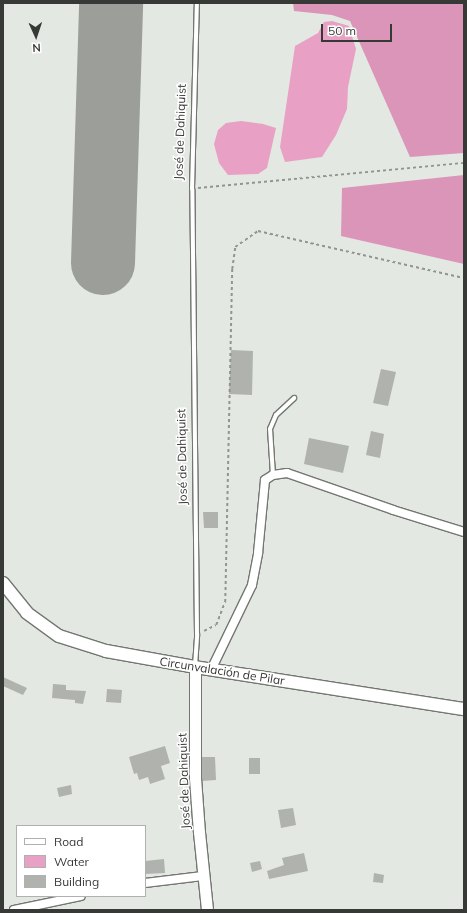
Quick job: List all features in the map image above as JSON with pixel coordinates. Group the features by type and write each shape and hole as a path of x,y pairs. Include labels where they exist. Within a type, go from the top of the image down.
{"main road":[{"name":"Circunvalación de Pilar","path":"3,583 27,613 59,636 106,651 211,670 464,709"},
{"name":"José de Dahiquist","path":"195,667 195,778 202,876 207,910"}],"street":[{"path":"211,670 252,585 258,552 265,480 273,475 287,473 393,510 464,532"},
{"path":"146,883 202,876"},
{"path":"14,910 76,897"}],"lane":[{"name":"José de Dahiquist","path":"195,667 197,634 192,189 197,3"},
{"path":"273,475 270,429 276,415 294,398"}],"path":[{"path":"192,189 464,162"},
{"path":"197,634 216,625 225,602 232,269 235,247 258,231 464,278"}],"shaded area":[{"path":"293,3 464,3 464,153 410,157 350,21 332,15 294,11"},
{"path":"464,175 464,264 341,236 342,188"}],"water":[{"path":"332,21 349,26 356,49 348,87 347,109 336,135 322,157 285,162 280,147 295,46 318,33 324,22"},
{"path":"241,121 263,124 276,128 267,168 258,174 228,175 219,163 214,144 218,130 226,123"}],"building":[{"path":"231,350 253,351 252,395 229,394"},
{"path":"381,369 396,372 388,406 373,403"},
{"path":"371,431 384,434 380,458 366,455"},
{"path":"309,438 349,446 343,473 304,464"},
{"path":"203,512 218,512 218,528 204,528"},
{"path":"3,677 27,688 23,695 3,686"},
{"path":"53,684 66,685 66,690 86,691 83,704 75,703 75,700 52,698"},
{"path":"107,689 122,690 121,703 106,702"},
{"path":"165,746 170,763 161,766 165,779 150,784 148,777 139,780 137,773 134,774 129,757"},
{"path":"202,757 215,757 216,780 202,781"},
{"path":"249,758 260,758 260,774 249,774"},
{"path":"71,785 72,794 59,797 57,788"},
{"path":"293,808 296,825 281,828 278,810"},
{"path":"304,853 308,871 269,879 267,871 284,865 282,858"},
{"path":"164,859 165,873 146,874 146,861"},
{"path":"260,861 262,869 252,872 250,863"},
{"path":"374,873 384,875 383,883 373,882"}],"runway":[{"path":"103,263 111,3"}]}
